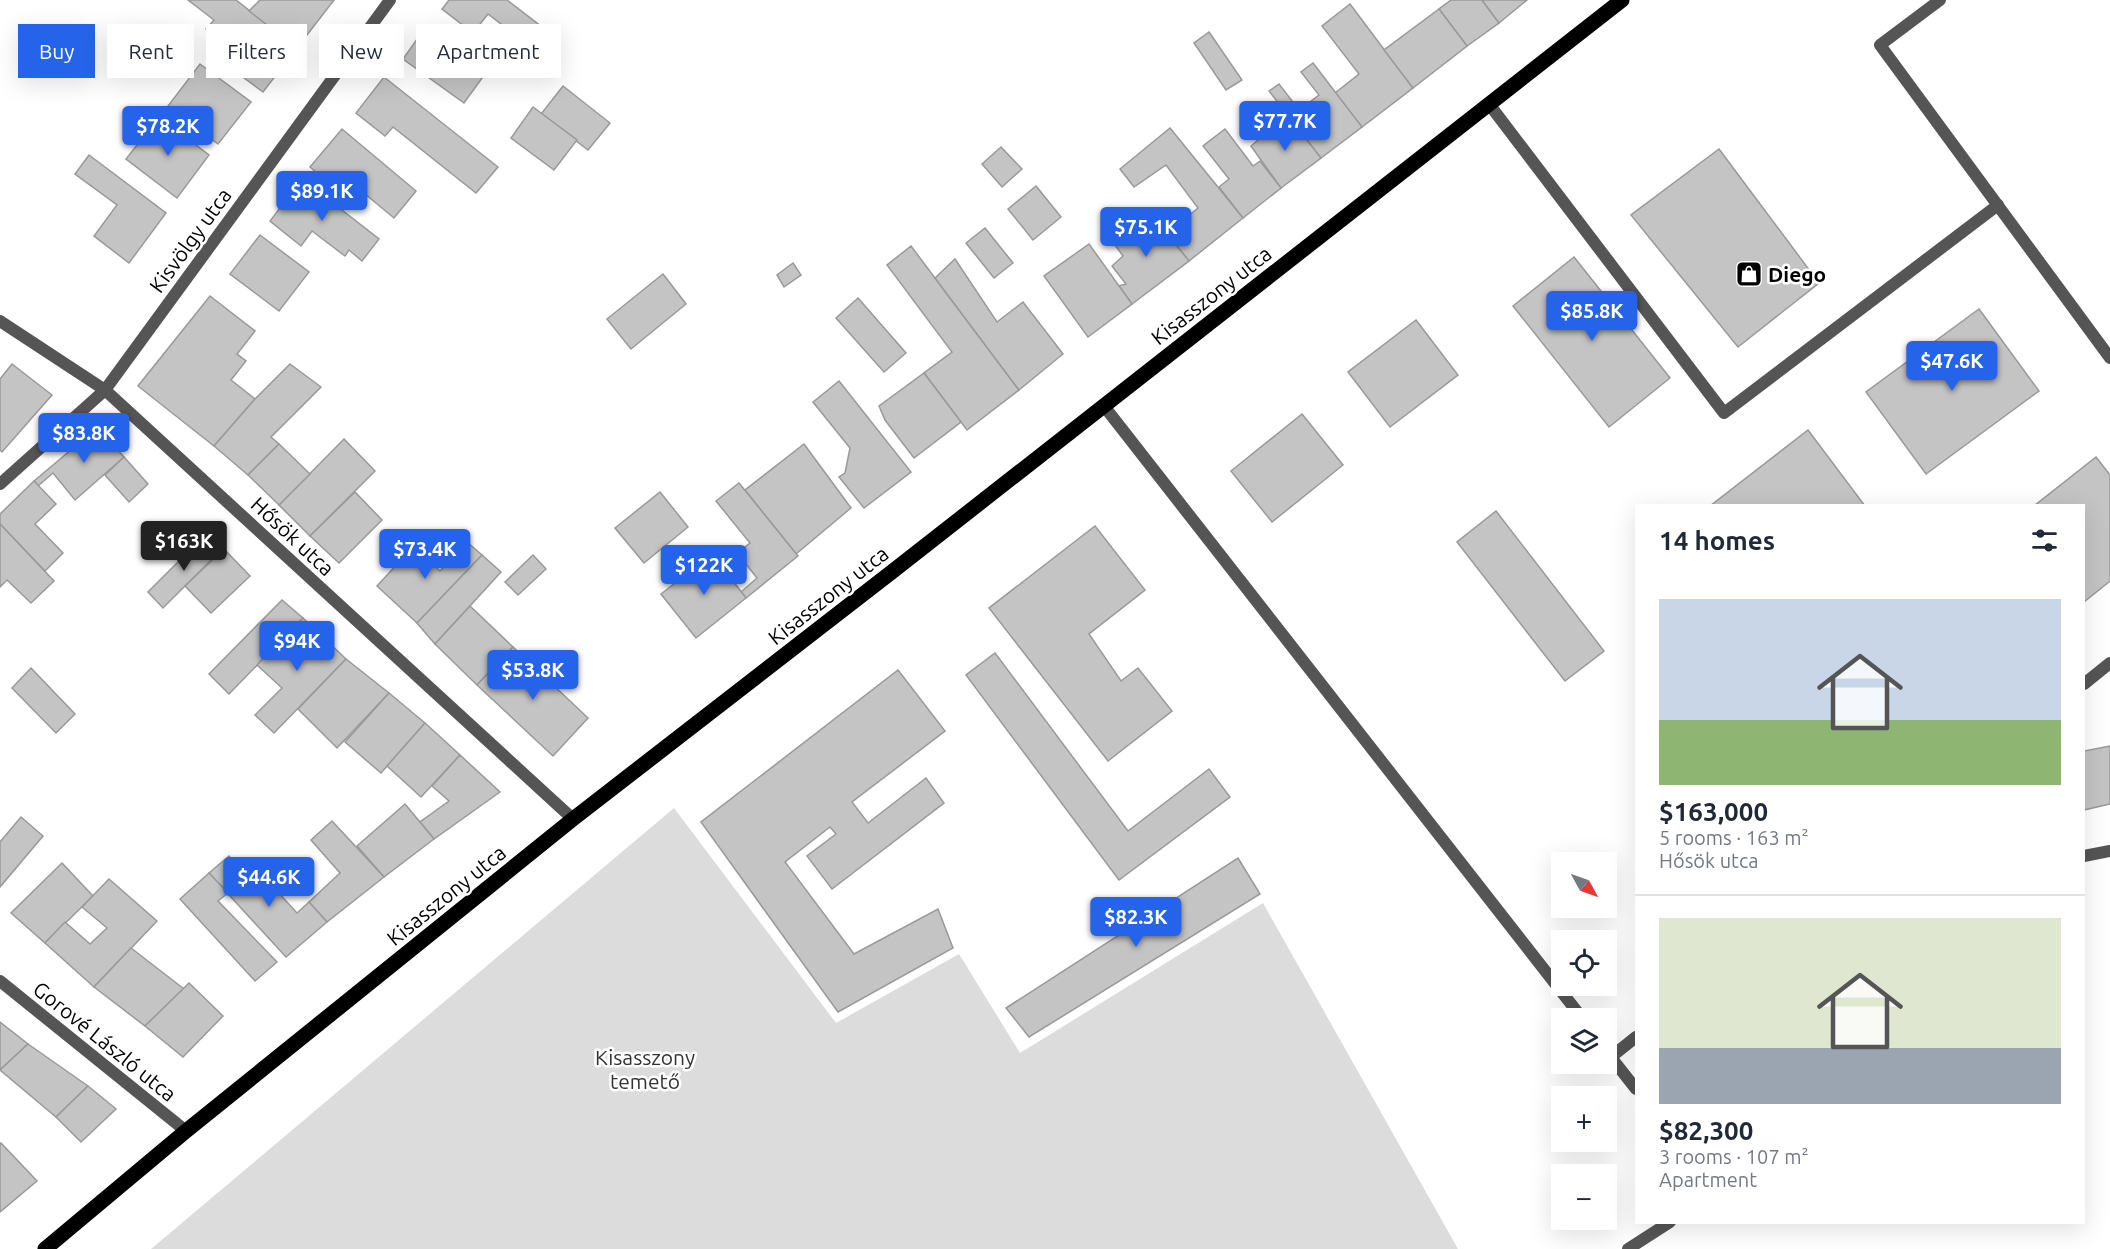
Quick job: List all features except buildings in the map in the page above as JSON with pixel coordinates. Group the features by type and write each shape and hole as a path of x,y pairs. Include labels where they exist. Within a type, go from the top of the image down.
{"main road":[{"name":"Kisasszony utca","path":"45,1249 186,1131 573,819 1622,0"},
{"name":"Kisasszony utca","path":"39,1249 66,1230"}],"street":[{"name":"Kisvölgy utca","path":"0,484 105,390 390,0"},
{"path":"1940,0 1880,45 2110,358"},
{"path":"1490,104 1724,413 1998,205"},
{"name":"Hősök utca","path":"0,321 105,390 573,819"},
{"path":"1104,406 1573,1008"},
{"path":"2085,683 2110,663"},
{"path":"2085,856 2110,851"},
{"name":"Gorové László utca","path":"0,981 186,1131"},
{"path":"1617,1049 1635,1038"},
{"path":"1617,1064 1635,1088"},
{"path":"1628,1249 1667,1224"}],"green space":[{"name":"Kisasszony temető","path":"674,808 836,1023 959,954 1020,1053 1263,903 1458,1249 151,1249"}],"place":[{"name":"Diego","path":"1749,274"}]}
